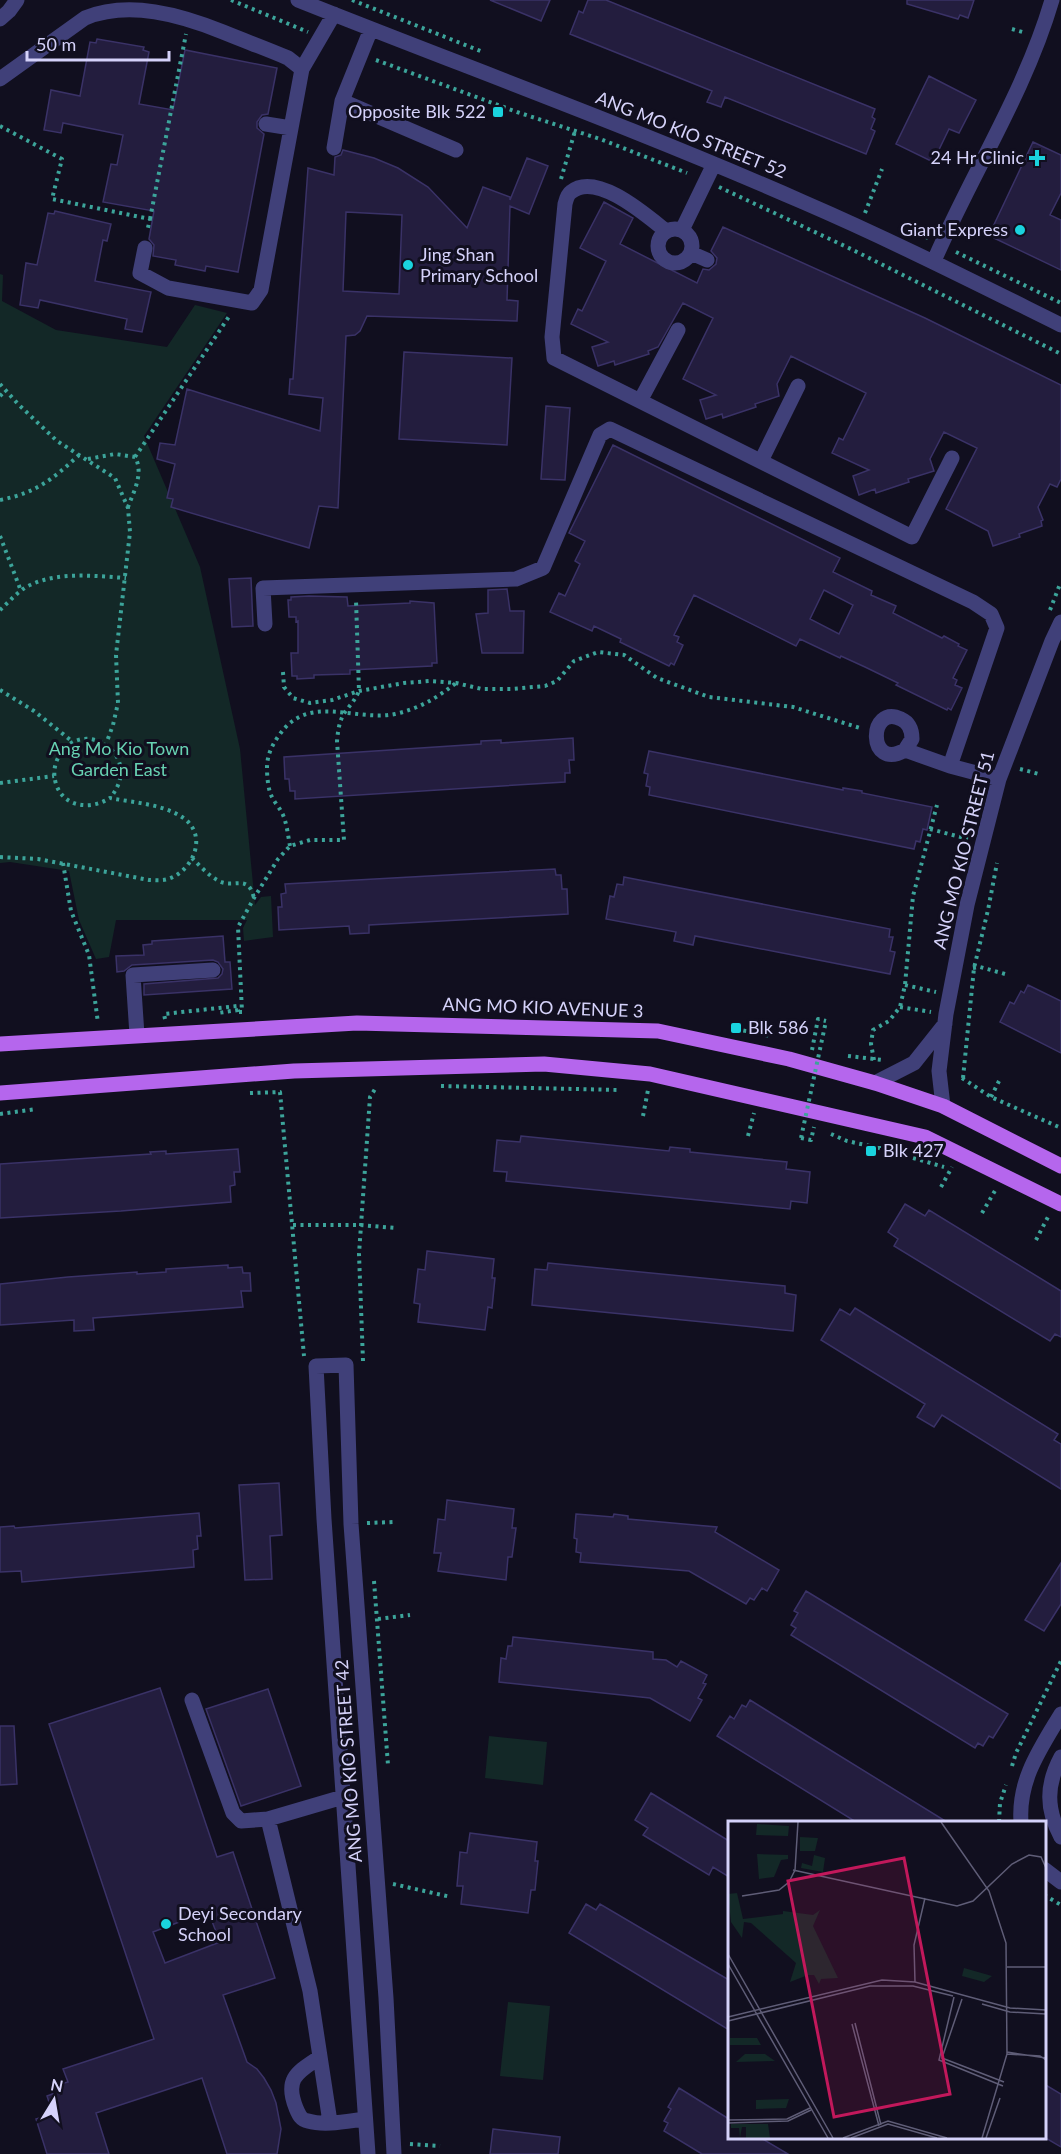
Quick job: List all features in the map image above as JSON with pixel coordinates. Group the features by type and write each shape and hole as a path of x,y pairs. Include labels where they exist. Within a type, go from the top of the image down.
{"main road":[{"name":"ANG MO KIO AVENUE 3","path":"0,1044 357,1023 658,1031 789,1059 875,1083 943,1106 1061,1166"},
{"path":"0,1093 294,1071 544,1064 650,1074 925,1137 1061,1204"}],"street":[{"name":"ANG MO KIO STREET 52","path":"298,0 714,164 934,261 1061,325"},
{"path":"934,261 1012,101 1040,39 1052,0"},
{"path":"0,79 97,11 113,7 145,7 175,13 288,58 302,69"},
{"path":"145,248 140,273 168,288 252,303 261,290 302,69 334,14"},
{"path":"334,148 342,101 371,29"},
{"path":"342,101 456,150"},
{"path":"266,124 291,128"},
{"path":"682,230 714,164"},
{"path":"666,231 636,208 603,189 587,185 571,192 565,204 552,356 912,537 952,458"},
{"path":"674,228 682,230 692,240 691,253 686,260 671,263 663,259 658,252 657,244 666,231 674,228"},
{"path":"691,253 707,260"},
{"path":"640,401 678,330"},
{"path":"761,461 798,386"},
{"path":"265,624 263,588 516,579 543,568 600,435 610,429 973,602 991,614 997,628 950,766"},
{"name":"ANG MO KIO STREET 51","path":"943,1106 939,1071 945,1024 968,905 999,779 1061,622"},
{"path":"890,717 902,719 910,727 912,739 905,750 900,753 887,753 878,745 875,733 880,723 890,717"},
{"path":"905,750 950,766 999,779"},
{"path":"137,1035 133,975 213,970"},
{"name":"ANG MO KIO STREET 51","path":"875,1083 914,1063 945,1024"},
{"name":"ANG MO KIO STREET 42","path":"368,2154 310,1366 346,1365 351,1524 385,1987 394,2154"},
{"path":"192,1700 233,1814 241,1821 268,1819 343,1797"},
{"path":"1021,1821 1025,1785 1032,1761 1061,1714"},
{"path":"1061,1757 1054,1770 1048,1791 1052,1821 1061,1837"},
{"path":"268,1819 310,1990 330,2122"},
{"path":"1046,1871 1061,1882"},
{"path":"320,2057 297,2073 290,2090 300,2117 307,2121 330,2122 365,2119"}],"path":[{"path":"231,0 321,37"},
{"path":"145,248 189,18"},
{"path":"1012,29 1023,32"},
{"path":"361,54 600,139 705,181 842,244 1061,354"},
{"path":"0,126 62,159 52,199 150,219"},
{"path":"869,205 882,169"},
{"path":"135,457 239,301"},
{"path":"0,384 57,441 115,478 128,508 130,532 116,655 118,703 106,744"},
{"path":"0,396 5,391"},
{"path":"0,500 35,490 50,481 80,454"},
{"path":"87,460 115,454 135,457"},
{"path":"128,508 139,474 135,457"},
{"path":"0,536 21,591"},
{"path":"0,610 21,591 44,580 73,575 126,578"},
{"path":"264,881 281,854 290,846 310,840 344,840 337,741 339,726 345,712 354,703 359,691 355,585"},
{"path":"283,672 284,687 293,698 310,703 332,700 359,691 430,681 456,683 482,689 546,686 557,681 574,661 598,652 624,655 657,678 710,697 793,706 875,733"},
{"path":"290,846 284,816 271,795 267,768 271,747 284,728 303,715 325,710 369,716 394,714 417,708 456,683"},
{"path":"0,690 34,711 73,742"},
{"path":"89,739 106,744 119,760 122,770 117,790 101,804 81,806 71,802 57,786 54,776 57,760 66,747 73,742 89,739"},
{"path":"1020,769 1040,774"},
{"path":"0,783 54,776"},
{"path":"0,857 38,859 136,878 159,880 167,879 183,871 196,847 196,834 185,819 160,807 110,798"},
{"path":"874,1060 871,1044 873,1030 889,1021 900,1007 905,985 913,896 937,805"},
{"path":"930,829 962,838"},
{"path":"963,1078 974,968 998,855"},
{"path":"192,858 215,879 224,883 247,884 254,898"},
{"path":"63,863 71,911 89,956 100,1032"},
{"path":"980,967 1005,974"},
{"path":"905,985 931,991"},
{"path":"900,1007 928,1011"},
{"path":"812,1050 818,1019 826,1021 801,1137 811,1140 814,1126"},
{"path":"939,1071 963,1078 991,1097 1061,1128"},
{"path":"991,1097 999,1081"},
{"path":"362,1334 358,1257 360,1225 370,1097 378,1084"},
{"path":"437,1086 625,1090"},
{"path":"636,1090 659,1093"},
{"path":"280,1092 310,1366"},
{"path":"643,1116 646,1098"},
{"path":"744,1109 764,1113"},
{"path":"748,1136 753,1119"},
{"path":"794,1121 814,1126 848,1142 879,1148 960,1173"},
{"path":"879,1148 884,1127"},
{"path":"941,1187 949,1171"},
{"path":"986,1186 1006,1196"},
{"path":"982,1213 995,1190"},
{"path":"1038,1211 1054,1220"},
{"path":"1036,1240 1045,1223"},
{"path":"293,1225 360,1225 396,1228"},
{"path":"372,1522 393,1522"},
{"path":"385,1618 410,1615"},
{"path":"409,1887 451,1897"},
{"path":"1046,1895 1061,1905"},
{"path":"410,2145 440,2146"}],"green space":[{"name":"Ang Mo Kio Town Garden East","path":"0,274 3,275 2,301 56,330 167,347 195,305 227,313 144,436 200,567 240,749 255,905 261,897 271,896 273,937 244,941 243,928 247,920 116,920 109,957 96,959 79,920 69,871 10,862 0,863"},
{"path":"489,1736 547,1742 543,1785 485,1778"},
{"path":"508,2002 550,2006 543,2080 500,2076"}],"building":[{"path":"490,0 550,0 541,21"},
{"path":"588,0 606,0 875,109 872,117 875,119 871,129 875,131 866,154 725,97 721,107 707,102 712,91 570,34 579,11 583,13"},
{"path":"907,0 974,0 968,18 960,15 958,19 907,4"},
{"path":"97,39 144,47 143,50 149,52 139,104 173,110 185,50 277,68 268,114 262,115 257,122 257,128 264,134 238,272 206,266 205,271 175,265 176,260 153,256 154,245 149,239 154,211 103,202 111,164 117,165 123,135 63,123 61,133 44,130 51,90 80,96 90,42 96,43"},
{"path":"929,76 976,100 959,133 949,129 933,162 896,144"},
{"path":"1033,142 1061,155 1061,193 1050,215 1061,220 1061,270 994,238 995,235 990,233"},
{"path":"343,150 374,158 398,168 428,187 467,228 483,187 510,197 510,200 527,158 548,166 529,214 510,206 507,300 518,301 517,321 367,316 360,331 355,335 346,336 338,508 319,506 309,548 171,507 173,499 167,498 175,464 157,459 160,443 175,445 187,389 320,431 323,398 289,394 290,379 293,379 308,168 334,175 335,157 341,155","holes":["346,212 402,215 399,294 343,291"]},
{"path":"604,202 633,218 620,244 697,283 703,269 709,270 716,264 717,258 711,251 723,227 925,318 1061,385 1061,479 1057,487 1050,484 1038,507 1043,520 1041,521 1042,526 1019,534 1020,537 993,546 988,531 946,509 977,448 944,432 930,459 934,471 876,493 875,489 859,495 853,476 869,470 832,453 839,438 843,440 866,393 791,356 777,384 779,396 755,404 756,407 723,418 722,414 706,419 700,400 716,395 683,379 713,318 683,303 658,347 648,351 649,354 615,365 614,361 598,366 592,347 608,342 571,324 578,309 582,311 606,261 580,248"},
{"path":"55,211 111,224 107,241 103,240 95,281 151,292 142,332 125,329 127,319 40,300 38,308 20,305 26,263 37,265 48,213 54,214"},
{"path":"404,352 512,358 507,445 399,439"},
{"path":"546,406 570,408 565,480 541,479"},
{"path":"613,445 840,558 833,572 872,591 871,595 896,606 893,613 942,638 944,636 967,650 953,678 957,680 955,685 962,688 951,710 948,708 947,710 896,685 898,683 841,656 840,658 800,639 796,646 694,595 674,635 679,637 677,642 683,645 674,665 671,663 669,666 620,642 621,639 594,626 592,631 550,612 559,593 565,596 580,564 575,561 585,541 569,533","holes":["824,590 853,605 839,634 810,619"]},
{"path":"251,578 253,626 232,627 229,579"},
{"path":"507,589 510,611 524,611 523,653 482,653 476,614 488,613 488,590"},
{"path":"291,597 347,597 348,606 410,603 410,601 434,603 437,663 432,663 432,666 350,670 350,674 314,675 314,678 297,679 297,676 292,676 291,653 298,653 298,621 296,622 296,617 289,617 288,600 291,600"},
{"path":"573,738 574,760 569,760 570,773 565,773 565,782 295,799 295,791 290,791 289,779 285,779 284,757 481,744 481,741 501,740 501,743"},
{"path":"649,751 843,790 843,788 862,791 862,793 932,807 927,830 923,829 920,842 916,841 914,849 649,795 650,787 646,786 648,774 644,773"},
{"path":"555,869 556,875 561,875 562,889 567,889 568,914 369,925 369,933 350,934 349,926 279,930 278,907 282,907 281,894 286,893 285,884"},
{"path":"624,877 890,929 889,937 893,937 890,951 895,952 890,974 695,936 693,945 674,941 676,932 606,919 610,896 614,897 617,884 623,885"},
{"path":"223,936 225,962 230,962 232,989 144,995 144,984 218,978 223,969 218,962 213,960 132,965 124,971 117,972 116,956 144,955 143,945 152,944 152,941"},
{"path":"1028,985 1061,1001 1061,1053 1000,1022 1010,1002 1014,1004 1021,991 1024,993"},
{"path":"521,1136 669,1151 670,1147 690,1149 690,1152 787,1162 786,1169 810,1172 807,1203 791,1201 790,1209 506,1181 507,1172 494,1171 497,1140 520,1142"},
{"path":"238,1149 240,1172 234,1172 235,1185 230,1186 231,1202 0,1218 0,1164 151,1154 150,1152 166,1151 166,1154"},
{"path":"905,1204 925,1216 929,1210 1061,1291 1061,1337 1055,1334 1050,1341 894,1246 898,1239 888,1232"},
{"path":"427,1251 494,1259 492,1308 488,1307 485,1330 418,1322 420,1304 414,1303 418,1269 425,1270"},
{"path":"548,1263 785,1286 785,1293 796,1295 793,1331 532,1305 535,1269 547,1270"},
{"path":"228,1265 228,1268 242,1267 243,1273 250,1273 251,1291 241,1291 243,1307 93,1318 94,1330 74,1331 74,1320 0,1325 0,1284 137,1272 137,1274 166,1272 166,1269"},
{"path":"855,1308 1058,1434 1054,1440 1061,1444 1061,1489 942,1415 934,1427 917,1417 925,1404 821,1340 840,1309 850,1315"},
{"path":"279,1483 282,1535 270,1536 272,1579 245,1580 239,1485"},
{"path":"447,1500 514,1509 512,1528 516,1528 512,1557 508,1557 506,1580 438,1571 441,1553 434,1553 438,1519 445,1520"},
{"path":"199,1513 201,1536 197,1536 198,1549 193,1550 194,1567 22,1582 21,1571 0,1572 0,1527 14,1526 15,1528"},
{"path":"576,1514 613,1517 614,1514 628,1516 628,1519 717,1527 715,1532 779,1570 767,1591 762,1588 754,1600 750,1598 746,1604 689,1571 580,1562 581,1553 576,1552 577,1539 574,1538"},
{"path":"1061,1563 1061,1604 1044,1631 1025,1620"},
{"path":"806,1591 1008,1714 993,1738 989,1736 983,1746 978,1743 975,1748 791,1635 796,1628 791,1625 798,1613 794,1611"},
{"path":"513,1637 653,1652 653,1659 666,1660 677,1667 681,1661 707,1675 703,1683 706,1684 698,1698 702,1700 690,1721 650,1698 499,1682 501,1658 506,1659 508,1646 512,1646"},
{"path":"160,1688 217,1857 233,1852 275,1978 223,1995 247,2062 264,2078 276,2103 281,2129 277,2154 227,2154 202,2078 96,2113 109,2154 47,2154 36,2119 53,2114 47,2096 55,2093 53,2086 68,2082 63,2069 154,2039 49,1724","holes":["208,1911 220,1942 165,1963 153,1932"]},
{"path":"268,1689 301,1786 241,1806 206,1709"},
{"path":"750,1700 945,1821 854,1821 717,1736 730,1716 734,1719 742,1705 746,1707"},
{"path":"0,1726 14,1726 17,1784 0,1785"},
{"path":"651,1793 728,1840 728,1876 713,1867 709,1875 643,1835 648,1828 635,1820"},
{"path":"470,1833 537,1842 535,1890 531,1890 528,1913 461,1904 463,1886 457,1886 460,1852 467,1853"},
{"path":"586,1904 596,1910 600,1904 728,1979 728,2029 569,1933"},
{"path":"1046,2085 1061,2094 1061,2147 1046,2138"},
{"path":"679,2088 728,2118 728,2139 763,2139 788,2154 702,2154 664,2131 668,2123 664,2121 671,2109 668,2107"},
{"path":"493,2129 560,2137 558,2154 490,2154"}],"place":[{"name":"Opposite Blk 522","path":"498,112"},
{"name":"24 Hr Clinic","path":"1037,158"},
{"name":"Giant Express","path":"1020,230"},
{"name":"Jing Shan Primary School","path":"408,265"},
{"name":"Blk 586","path":"736,1028"},
{"name":"Blk 427","path":"871,1151"},
{"name":"Deyi Secondary School","path":"166,1924"}]}
